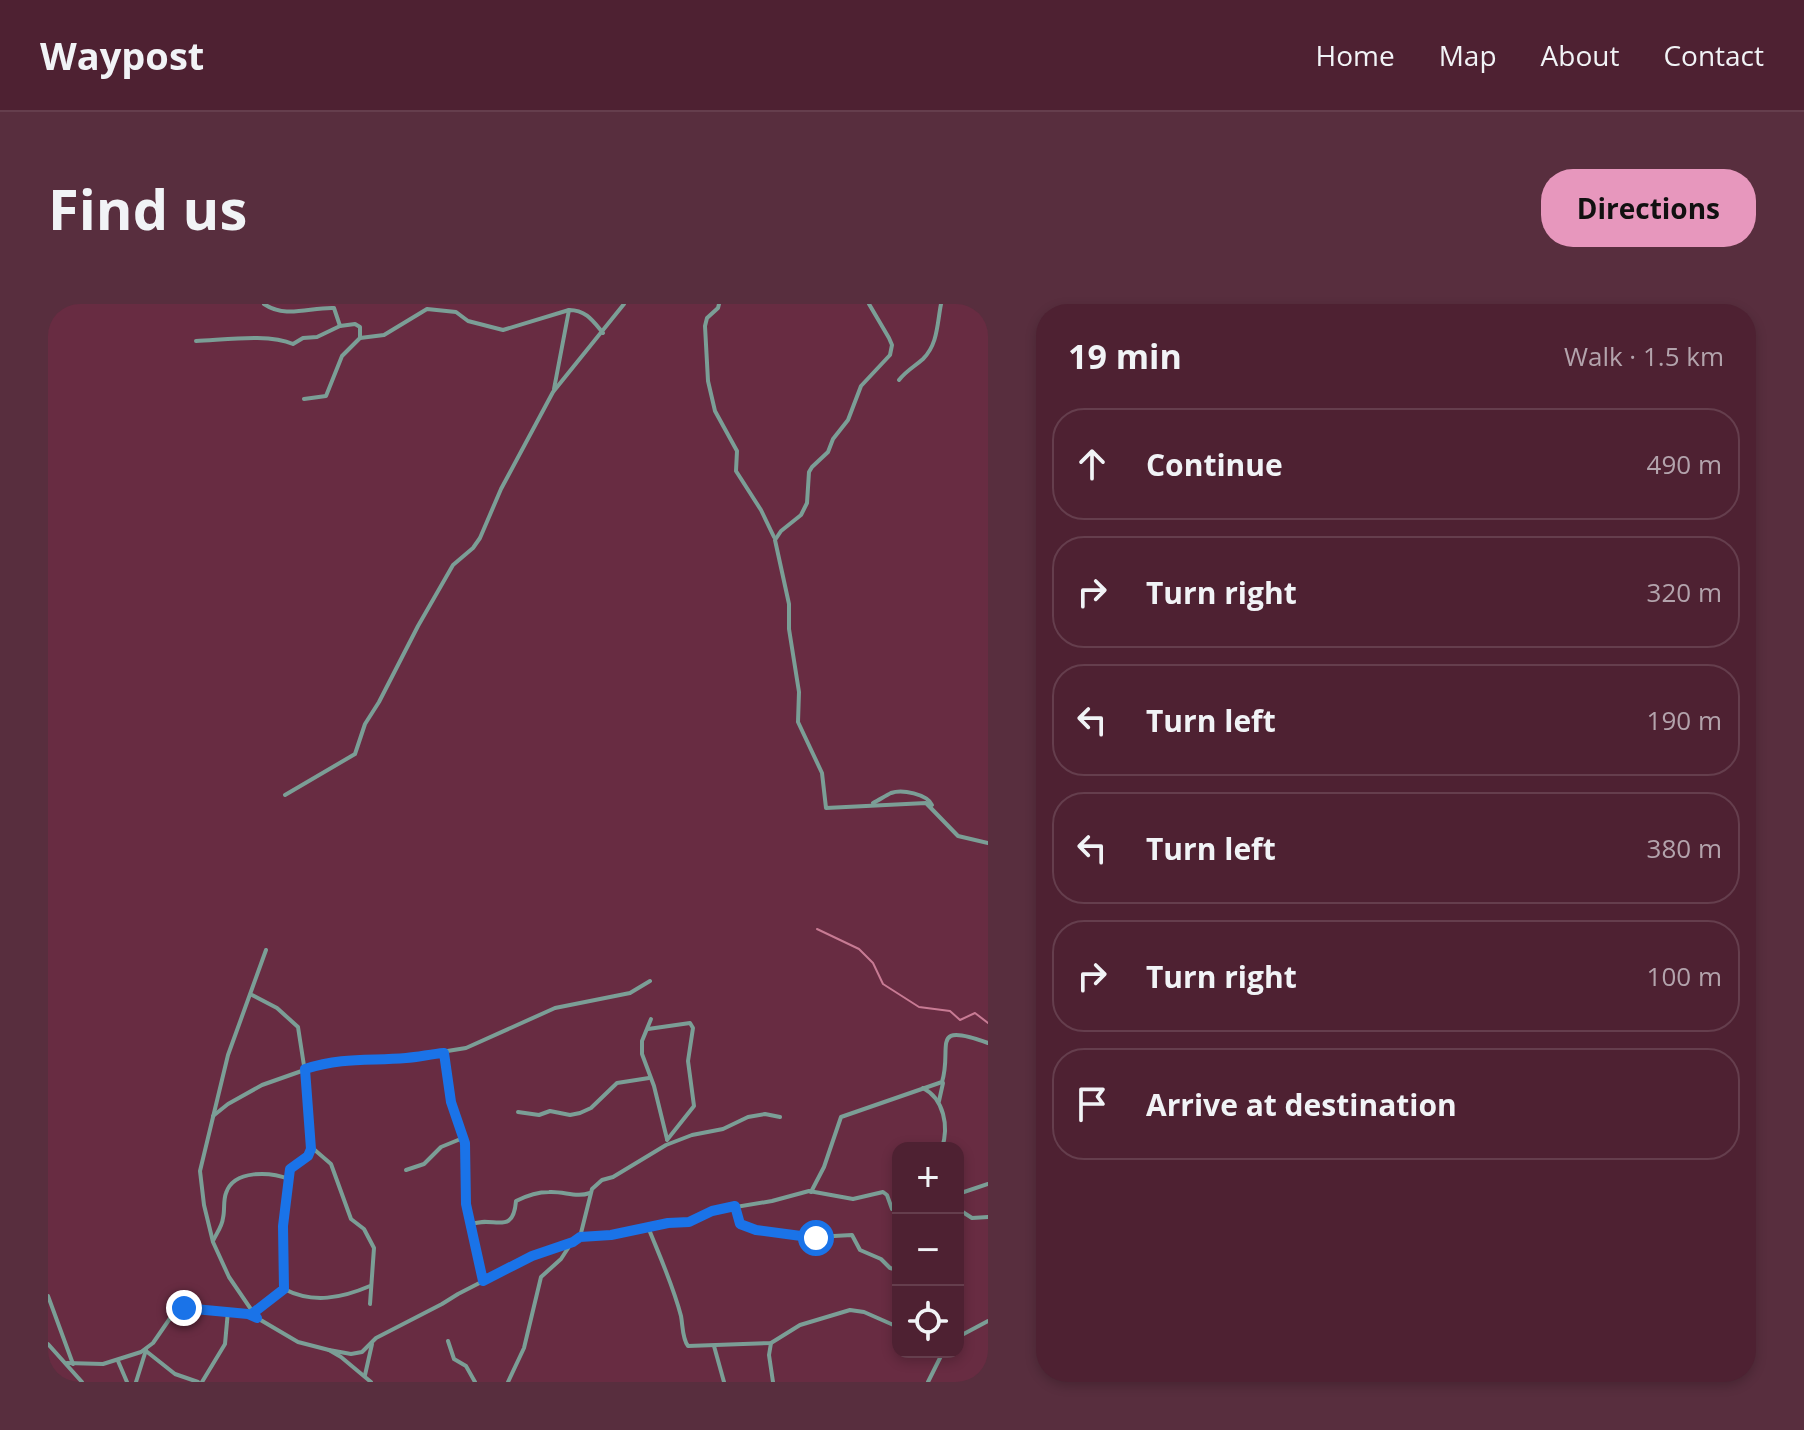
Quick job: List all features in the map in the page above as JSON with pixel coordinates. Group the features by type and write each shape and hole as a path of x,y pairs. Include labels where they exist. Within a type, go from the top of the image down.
{"street":[{"path":"264,304 271,309 293,313 334,308 340,326"},
{"path":"285,795 355,754 365,724 418,626 456,561 477,543 501,489 553,392 624,304"},
{"path":"719,304 707,318 704,336 712,399 737,451 735,469 761,510 775,540 789,604 789,629 799,692 798,722 822,773 824,806 833,809 926,803 958,836 988,843"},
{"path":"775,540 801,515 807,503 809,472 828,452 833,439 848,420 861,386 890,355 892,345 869,304"},
{"path":"899,380 933,346 941,304"},
{"path":"304,399 326,396 342,356 360,338 384,335 431,308 456,312 468,321 503,330 569,310 584,312 603,333"},
{"path":"553,392 569,310"},
{"path":"196,341 245,337 293,344 340,326 358,325 360,338"},
{"path":"869,805 896,792 922,795 930,799 932,807"},
{"path":"266,950 234,1037 203,1152 200,1183 213,1242 229,1277 255,1315 298,1342 351,1354 360,1352 483,1281 532,1256 580,1237 689,1222 712,1211 811,1192 853,1199 883,1192 892,1209"},
{"path":"213,1116 262,1085 305,1069 336,1061 444,1053 480,1043 555,1008 630,993 650,981"},
{"path":"252,995 277,1008 295,1023 305,1069 311,1149 308,1156 290,1169 282,1255 284,1289"},
{"path":"651,1019 642,1041 642,1054 654,1086 668,1142"},
{"path":"648,1029 690,1023 693,1028 688,1061 694,1106 668,1142"},
{"path":"939,1101 947,1037 962,1035 988,1043"},
{"path":"444,1053 451,1102 463,1138 470,1225 483,1281"},
{"path":"518,1112 539,1115 550,1111 570,1115 580,1113 591,1108 617,1083 649,1078"},
{"path":"811,1192 824,1167 841,1117 943,1081"},
{"path":"923,1088 939,1101 946,1132 944,1142"},
{"path":"470,1225 478,1221 496,1223 511,1220 515,1216 516,1201 538,1194 551,1191 583,1196 602,1180 613,1177 668,1142 723,1129 748,1117 765,1114 780,1117"},
{"path":"406,1170 424,1164 441,1147 463,1138"},
{"path":"311,1149 331,1164 351,1219 363,1227 374,1248 370,1304"},
{"path":"213,1242 222,1222 227,1191 231,1185 251,1175 289,1179"},
{"path":"964,1192 988,1184"},
{"path":"580,1237 590,1193"},
{"path":"735,1206 740,1224 756,1230 816,1238 852,1235 860,1250 881,1259 892,1268"},
{"path":"964,1213 972,1218 988,1217"},
{"path":"648,1226 669,1274 688,1346 769,1343 800,1325 850,1310 864,1312 892,1324"},
{"path":"508,1382 524,1348 541,1277 561,1259 573,1242"},
{"path":"284,1289 305,1298 346,1297 371,1286"},
{"path":"255,1315 284,1289"},
{"path":"48,1296 70,1364 82,1382"},
{"path":"136,1382 147,1349 177,1311 184,1308 255,1315"},
{"path":"147,1349 175,1374 200,1382 225,1344 228,1311"},
{"path":"964,1334 988,1321"},
{"path":"448,1341 454,1359 466,1366 475,1382"},
{"path":"365,1376 373,1342"},
{"path":"769,1343 773,1382"},
{"path":"48,1345 70,1364 118,1361 147,1349"},
{"path":"714,1345 724,1382"},
{"path":"329,1350 371,1382"},
{"path":"928,1382 940,1358"},
{"path":"118,1361 127,1382"},
{"path":"73,1382 76,1375"}],"waterway":[{"path":"817,929 859,949 873,963 883,984 919,1007 950,1011 960,1020 975,1013 988,1023"}],"route":[{"path":"184,1308 228,1311 257,1318 253,1313 284,1289 283,1226 290,1169 308,1156 311,1149 305,1069 360,1058 407,1058 444,1053 451,1102 465,1143 466,1204 483,1281 532,1256 580,1237 689,1222 712,1211 735,1206 740,1224 756,1230 816,1238"}]}
